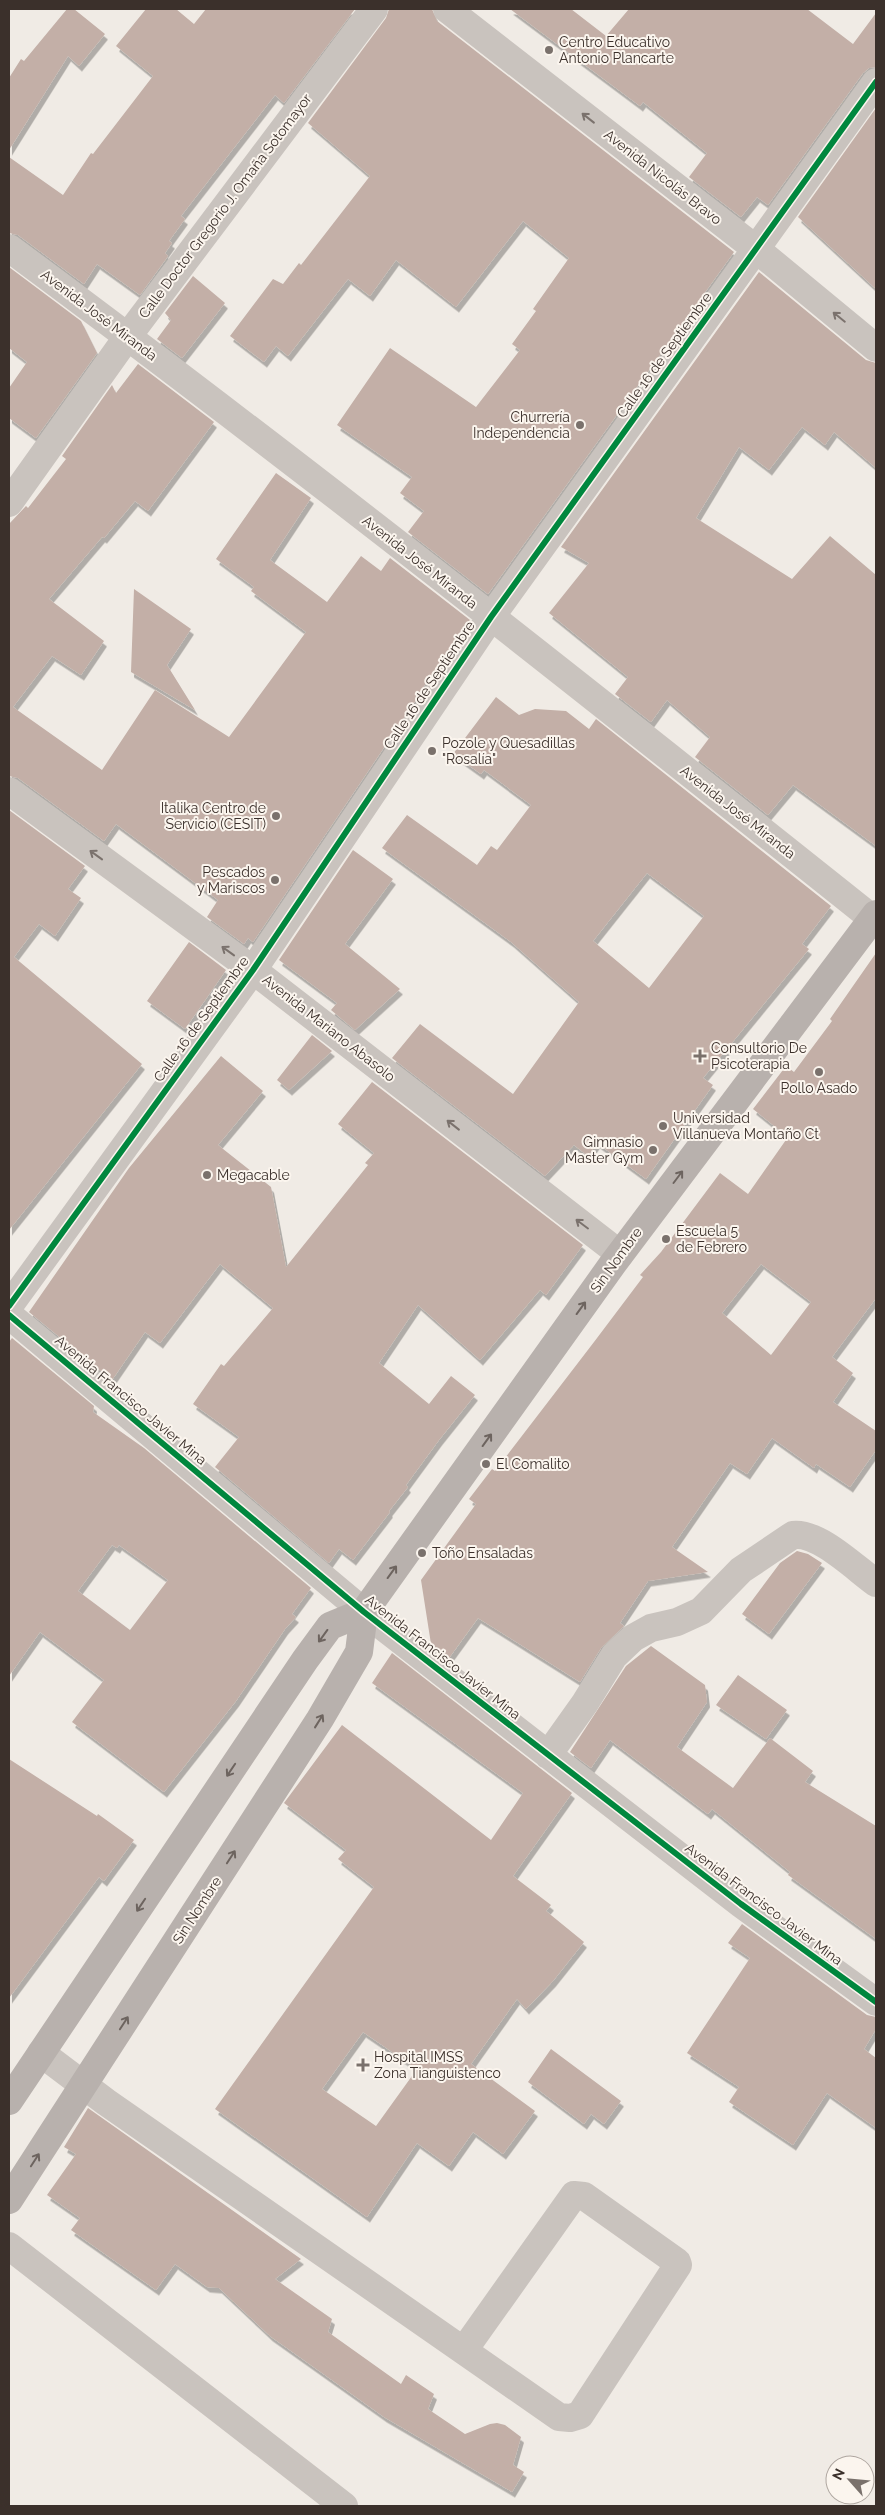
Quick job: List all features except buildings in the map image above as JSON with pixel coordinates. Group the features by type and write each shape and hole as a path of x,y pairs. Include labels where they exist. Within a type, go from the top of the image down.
{"main road":[{"name":"Sin Nombre","path":"9,2200 320,1719 359,1652 364,1612 620,1254 874,917"},
{"path":"9,2102 305,1660 330,1626 364,1612"}],"street":[{"name":"Calle Doctor Gregorio J. Omaña Sotomayor","path":"9,503 128,336 374,9"},
{"name":"Avenida Nicolás Bravo","path":"447,9 756,249 876,348"},
{"name":"Calle 16 de Septiembre","path":"9,1306 253,970 491,617 876,82"},
{"name":"Avenida José Miranda","path":"9,248 128,336 874,917"},
{"name":"Avenida Mariano Abasolo","path":"9,791 253,970 620,1254"},
{"name":"Avenida Francisco Javier Mina","path":"9,1314 364,1612 741,1904 876,2002"},
{"path":"548,1755 585,1703 614,1656 634,1638 651,1628 677,1622 701,1611 741,1570 793,1536 803,1534 818,1540 876,1583"},
{"path":"41,2053 559,2417 570,2418 580,2415 678,2265 677,2262 584,2196 574,2195 464,2350"},
{"path":"9,2246 344,2506"}],"cycle path":[{"path":"9,1306 253,970 491,617 876,82"},
{"path":"9,1315 364,1612 741,1904 876,2002"}],"place":[{"name":"Centro Educativo Antonio Plancarte","path":"549,50"},
{"name":"Churrería Independencia","path":"580,425"},
{"name":"Pozole y Quesadillas \"Rosalía\"","path":"432,751"},
{"name":"Italika Centro de Servicio (CESIT)","path":"276,816"},
{"name":"Pescados y Mariscos","path":"275,880"},
{"name":"Consultorio De Psicoterapia","path":"700,1056"},
{"name":"Pollo Asado","path":"819,1072"},
{"name":"Universidad Villanueva Montaño Ct","path":"663,1126"},
{"name":"Gimnasio Master Gym","path":"653,1150"},
{"name":"Megacable","path":"207,1175"},
{"name":"Escuela 5 de Febrero","path":"666,1239"},
{"name":"El Comalito","path":"486,1464"},
{"name":"Toño Ensaladas","path":"422,1553"},
{"name":"Hospital IMSS Zona Tianguistenco","path":"363,2065"}]}
